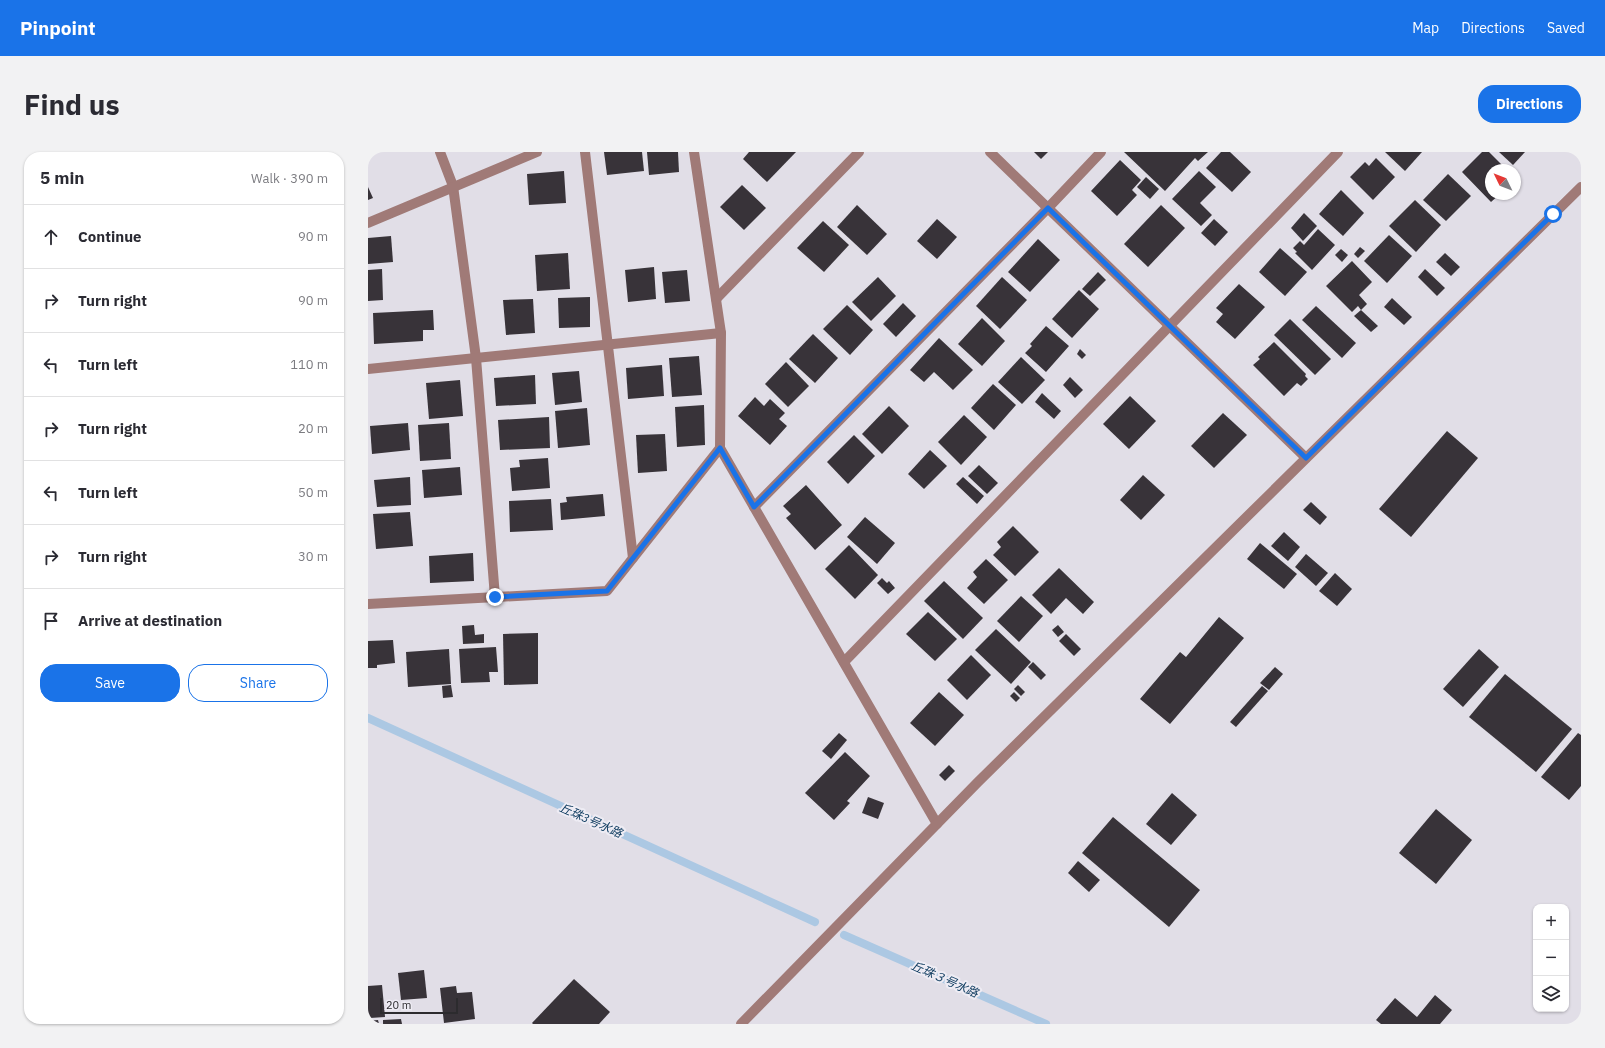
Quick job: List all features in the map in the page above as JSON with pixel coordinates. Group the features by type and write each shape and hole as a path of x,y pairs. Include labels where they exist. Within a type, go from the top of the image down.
{"street":[{"path":"440,152 453,186 476,358 495,597"},
{"path":"368,223 537,152"},
{"path":"585,152 634,558"},
{"path":"694,152 721,334 720,448 937,824"},
{"path":"716,299 859,152"},
{"path":"990,152 1306,458"},
{"path":"754,507 1048,208 1101,152"},
{"path":"844,662 1338,152"},
{"path":"741,1024 937,824 1581,187"},
{"path":"368,369 721,334"},
{"path":"368,604 607,591 720,448"}],"building":[{"path":"604,152 642,152 644,171 607,175"},
{"path":"647,152 678,152 679,172 649,175"},
{"path":"749,152 796,152 767,182 743,159"},
{"path":"1034,152 1048,152 1041,159"},
{"path":"1124,152 1208,152 1198,161 1195,158 1165,191"},
{"path":"1221,152 1230,152 1251,172 1232,192 1206,168"},
{"path":"1385,152 1422,152 1405,171"},
{"path":"1482,152 1489,152 1501,164 1485,164 1485,196 1462,172"},
{"path":"1499,152 1525,152 1514,164 1512,164"},
{"path":"1376,158 1395,177 1373,200 1350,177 1365,162 1369,166"},
{"path":"1120,160 1141,180 1132,190 1137,195 1117,216 1091,191"},
{"path":"564,171 566,203 529,205 527,174"},
{"path":"1199,171 1216,187 1200,203 1212,215 1201,226 1172,199"},
{"path":"1448,174 1471,196 1446,221 1423,200"},
{"path":"1146,177 1159,189 1150,199 1137,187"},
{"path":"742,185 766,208 744,230 720,207"},
{"path":"368,187 373,198 368,200"},
{"path":"1341,190 1364,213 1343,236 1319,214"},
{"path":"1415,200 1441,225 1416,252 1389,226"},
{"path":"857,205 887,234 867,255 837,227"},
{"path":"1161,205 1185,228 1148,267 1124,244"},
{"path":"1304,213 1317,226 1303,241 1291,228"},
{"path":"937,219 957,237 937,259 917,241"},
{"path":"1214,219 1228,232 1215,246 1201,233"},
{"path":"823,221 849,245 824,272 797,248"},
{"path":"1318,229 1335,245 1312,270 1295,253 1297,252 1293,248 1300,241 1304,245"},
{"path":"1389,235 1412,256 1387,283 1364,261"},
{"path":"391,236 393,262 368,264 368,238"},
{"path":"1038,239 1060,260 1030,292 1008,272"},
{"path":"1360,247 1365,251 1358,258 1354,254"},
{"path":"1280,248 1307,272 1285,296 1259,272"},
{"path":"1341,249 1348,255 1342,262 1335,255"},
{"path":"568,253 570,289 537,291 535,255"},
{"path":"1445,253 1460,267 1451,276 1436,262"},
{"path":"1352,261 1372,282 1359,295 1367,304 1361,310 1358,306 1352,312 1326,286"},
{"path":"654,267 656,299 628,302 625,270"},
{"path":"382,269 383,300 368,301 368,270"},
{"path":"1425,269 1445,288 1437,296 1418,277"},
{"path":"687,270 690,301 665,303 662,272"},
{"path":"1098,272 1106,280 1090,296 1082,289"},
{"path":"878,277 896,296 871,321 852,302"},
{"path":"1002,277 1027,300 1000,329 976,306"},
{"path":"1239,284 1265,307 1235,339 1216,322 1223,314 1216,308"},
{"path":"1079,290 1099,309 1072,338 1052,319"},
{"path":"590,297 590,327 559,328 558,298"},
{"path":"1392,298 1412,317 1404,325 1384,307"},
{"path":"533,299 535,333 506,335 503,300"},
{"path":"903,303 916,316 896,337 883,324"},
{"path":"847,305 873,330 850,355 823,329"},
{"path":"1316,306 1356,343 1342,358 1302,320"},
{"path":"433,310 434,330 423,330 423,341 374,344 373,313"},
{"path":"1361,310 1378,326 1371,332 1354,316"},
{"path":"982,318 1005,341 982,366 958,344"},
{"path":"1290,319 1331,359 1315,375 1274,335"},
{"path":"1046,326 1069,346 1046,372 1025,353 1032,346 1030,344"},
{"path":"813,334 838,358 815,383 789,359"},
{"path":"939,338 973,370 953,390 934,372 924,382 910,370"},
{"path":"1274,342 1306,374 1305,376 1308,379 1301,386 1297,383 1284,396 1253,365 1260,359 1258,357"},
{"path":"1080,349 1086,355 1082,359 1077,354"},
{"path":"699,356 702,395 672,397 669,358"},
{"path":"1021,357 1045,380 1022,404 998,382"},
{"path":"786,362 809,386 788,407 765,384"},
{"path":"662,365 664,396 628,399 626,368"},
{"path":"579,371 582,402 555,405 552,373"},
{"path":"535,375 536,404 496,406 494,378"},
{"path":"1070,377 1083,390 1075,398 1063,385"},
{"path":"460,380 463,416 429,419 426,383"},
{"path":"993,384 1016,405 994,430 971,408"},
{"path":"1042,393 1061,411 1054,419 1035,402"},
{"path":"1130,396 1156,421 1129,449 1103,424"},
{"path":"755,397 764,406 770,399 785,413 779,419 787,426 770,445 738,416"},
{"path":"704,405 705,445 677,447 675,407"},
{"path":"889,406 909,426 882,454 862,434"},
{"path":"587,408 590,445 558,448 555,411"},
{"path":"1223,413 1247,435 1214,468 1191,446"},
{"path":"964,415 987,437 961,465 938,442"},
{"path":"549,417 550,448 500,450 498,420"},
{"path":"408,423 410,450 372,454 370,426"},
{"path":"449,423 451,459 420,461 418,425"},
{"path":"1447,431 1478,458 1411,537 1379,509"},
{"path":"665,434 667,471 638,473 636,435"},
{"path":"854,435 875,456 848,484 827,462"},
{"path":"930,450 947,466 924,489 908,474"},
{"path":"548,458 550,488 512,491 510,468 520,467 519,460"},
{"path":"979,465 998,483 987,494 968,476"},
{"path":"460,467 462,495 424,498 422,470"},
{"path":"1143,475 1165,495 1141,520 1120,500"},
{"path":"410,477 411,505 377,507 374,480"},
{"path":"963,477 984,496 977,504 956,484"},
{"path":"806,485 842,525 815,550 786,518 791,514 783,506"},
{"path":"603,494 605,516 561,520 560,503 567,502 566,497"},
{"path":"551,499 553,530 510,532 509,501"},
{"path":"1311,502 1327,517 1320,525 1303,510"},
{"path":"410,512 413,546 376,549 373,514"},
{"path":"865,517 895,543 877,564 847,537"},
{"path":"1013,526 1039,552 1015,576 993,555 1001,547 997,542"},
{"path":"1284,532 1300,547 1288,561 1271,546"},
{"path":"1260,543 1297,574 1284,589 1247,559"},
{"path":"849,545 878,575 855,599 825,569"},
{"path":"473,553 474,581 430,583 429,556"},
{"path":"1306,554 1328,573 1316,586 1295,567"},
{"path":"986,559 1008,580 984,604 967,588 977,577 973,572"},
{"path":"1059,568 1094,602 1083,614 1066,598 1051,614 1032,595"},
{"path":"1335,573 1352,589 1337,606 1319,591"},
{"path":"882,578 887,583 889,581 895,588 888,594 877,583"},
{"path":"944,581 983,618 963,639 924,601"},
{"path":"1021,596 1043,616 1019,642 997,621"},
{"path":"928,612 957,639 935,661 906,634"},
{"path":"1219,617 1244,638 1170,724 1140,699 1180,652 1186,657"},
{"path":"474,625 475,635 484,634 484,643 463,644 462,626"},
{"path":"1058,625 1064,632 1058,637 1052,630"},
{"path":"996,629 1031,662 1011,684 975,650"},
{"path":"538,633 538,684 504,685 503,634"},
{"path":"1066,634 1081,649 1074,656 1059,641"},
{"path":"393,640 395,663 377,665 377,668 368,668 368,641"},
{"path":"496,647 498,672 489,672 490,682 461,683 459,649"},
{"path":"449,649 451,684 408,687 406,652"},
{"path":"1479,649 1499,667 1463,707 1443,689"},
{"path":"971,655 991,675 967,700 947,680"},
{"path":"1033,662 1046,675 1041,680 1028,667"},
{"path":"1275,667 1283,674 1269,690 1260,683"},
{"path":"1505,674 1572,729 1536,772 1469,717"},
{"path":"451,685 453,697 443,698 442,686"},
{"path":"1018,685 1025,692 1021,696 1014,689"},
{"path":"1262,686 1268,691 1236,727 1230,722"},
{"path":"939,692 964,715 935,746 910,723"},
{"path":"1014,692 1020,698 1016,702 1010,696"},
{"path":"839,733 847,740 831,759 822,751"},
{"path":"1578,733 1581,735 1581,786 1569,800 1541,777"},
{"path":"845,752 870,776 847,801 850,803 834,820 805,793"},
{"path":"949,765 955,771 945,781 939,775"},
{"path":"1172,793 1197,815 1171,845 1146,824"},
{"path":"868,797 884,803 878,819 862,813"},
{"path":"1436,809 1472,840 1436,884 1399,853"},
{"path":"1113,817 1200,890 1169,927 1082,853"},
{"path":"1078,861 1100,880 1089,892 1068,873"},
{"path":"424,970 427,998 401,1000 398,973"},
{"path":"574,979 610,1012 599,1024 533,1024 532,1023"},
{"path":"382,985 385,1017 368,1018 368,986"},
{"path":"456,986 457,993 472,992 475,1019 444,1023 440,988"},
{"path":"1435,995 1452,1010 1440,1024 1381,1024 1376,1020 1395,998 1417,1017"},
{"path":"401,1019 402,1024 383,1024 383,1020"},
{"path":"378,1020 379,1024 368,1024 368,1021"}],"waterway":[{"name":"丘珠3号水路","path":"368,718 815,922"},
{"name":"丘珠３号水路","path":"844,935 1046,1024"}],"route":[{"path":"495,597 607,591 720,448 754,507 1048,208 1306,458 1553,214"}]}
